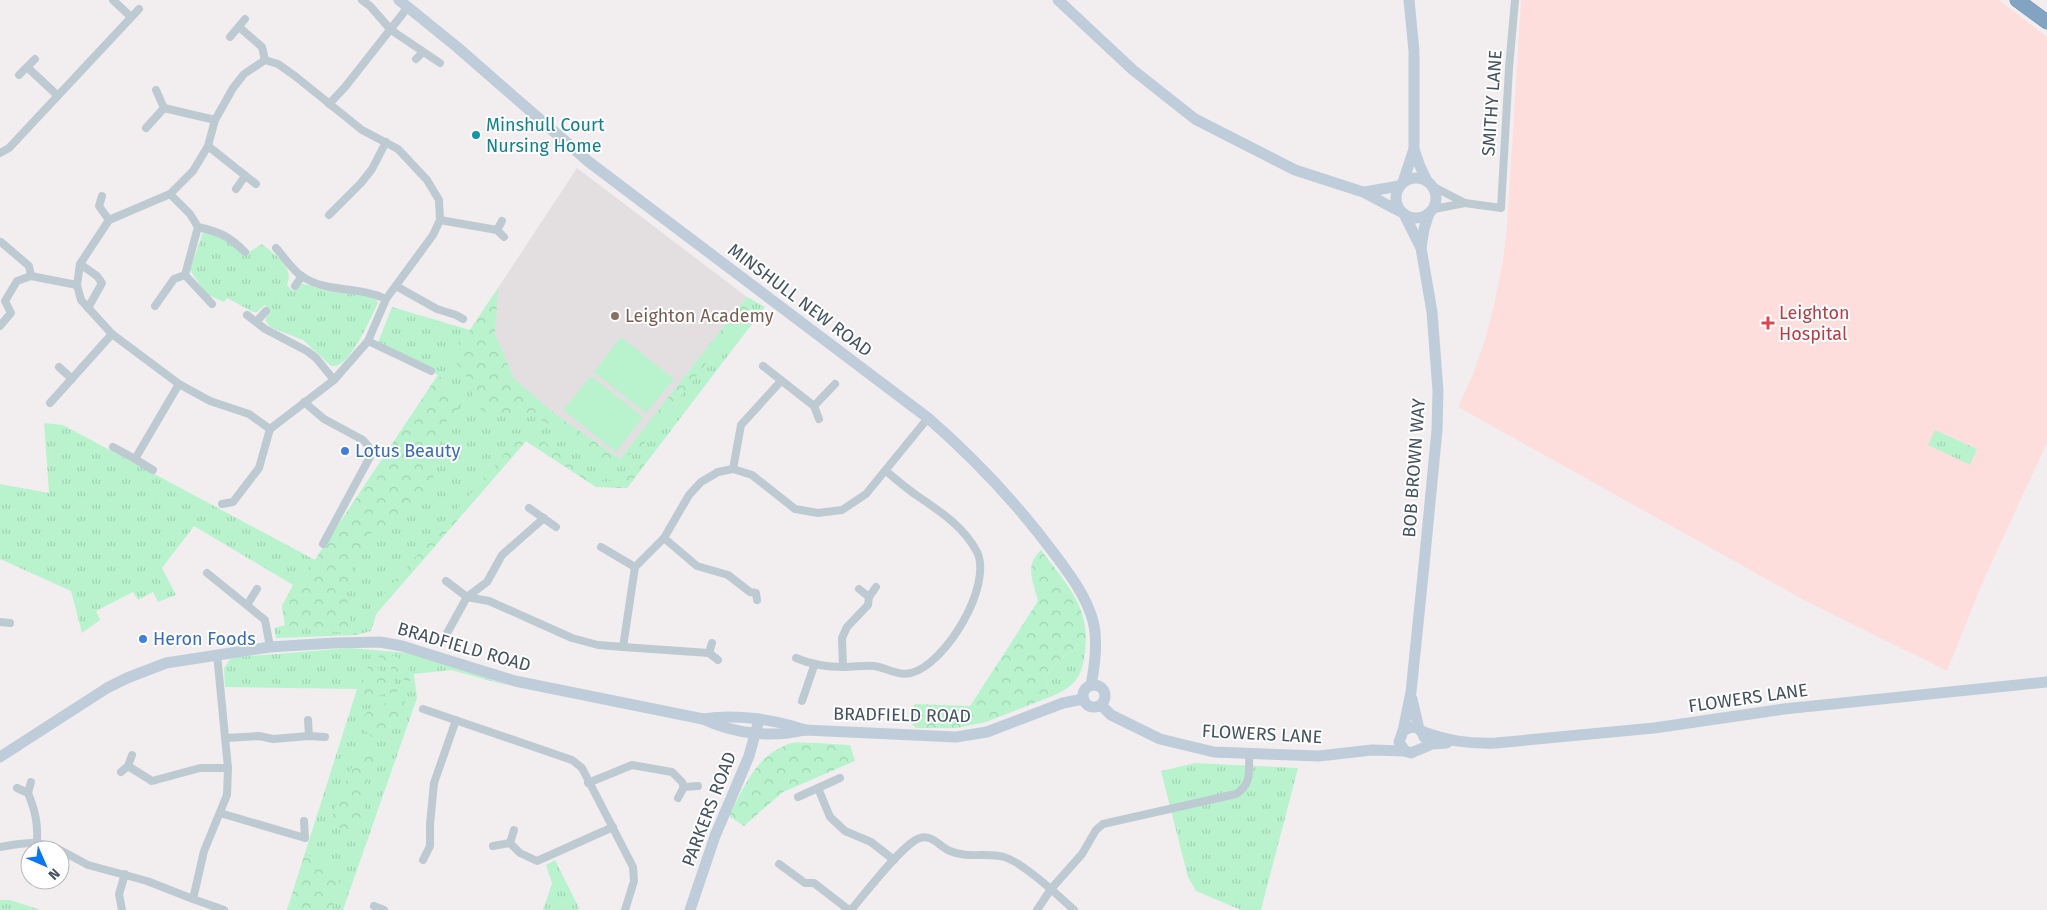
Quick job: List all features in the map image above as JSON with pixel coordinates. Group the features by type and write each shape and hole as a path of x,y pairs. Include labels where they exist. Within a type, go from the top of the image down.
{"highway":[{"path":"2017,0 2047,22"}],"street":[{"path":"113,0 131,17"},
{"path":"362,0 370,6 391,30 440,64"},
{"name":"MINSHULL NEW ROAD","path":"399,0 457,47 589,162 928,418 975,460 1005,492 1069,574 1088,607 1093,620 1095,636 1091,685"},
{"path":"1058,0 1133,70 1195,119 1295,170 1363,192 1414,219 1424,218 1431,211 1436,194 1418,164 1414,149 1414,51 1409,0"},
{"name":"SMITHY LANE","path":"1465,203 1501,208 1515,0"},
{"path":"329,104 408,7"},
{"path":"0,153 9,148 139,9"},
{"path":"230,36 245,18"},
{"path":"238,27 262,47 265,60"},
{"path":"416,59 423,52"},
{"path":"19,75 35,59"},
{"path":"222,504 233,502 259,468 270,429 334,380 368,341 386,299 433,235 440,220 439,200 427,180 407,158 386,142 362,130 278,64 265,60"},
{"path":"265,60 244,74 233,88 215,120 208,146 192,170 170,194 109,220 80,264 77,285 81,300 112,334 179,384 210,402 249,414 270,429"},
{"path":"27,67 57,95"},
{"path":"156,90 164,108"},
{"path":"164,108 215,120"},
{"path":"146,128 164,108"},
{"path":"329,215 361,183 372,169 386,142"},
{"path":"208,146 256,184"},
{"path":"1402,214 1396,203 1395,194 1401,184 1414,149"},
{"path":"236,189 245,176"},
{"path":"1363,192 1377,192 1401,184 1410,178 1419,178 1465,203"},
{"path":"170,194 190,214 198,226 220,232 235,241 245,252"},
{"path":"102,196 100,206 109,220"},
{"path":"1431,211 1465,203"},
{"path":"90,205 100,206"},
{"name":"BOB BROWN WAY","path":"1402,732 1411,692 1437,420 1438,391 1432,312 1421,248 1424,229 1431,211"},
{"name":"BOB BROWN WAY","path":"1402,214 1421,248"},
{"path":"440,220 497,230 504,237"},
{"path":"497,230 502,221"},
{"path":"185,276 198,226"},
{"path":"1,242 29,266 31,276"},
{"path":"276,248 302,276 324,286 367,292 386,299"},
{"path":"80,264 97,276 102,283 101,288 88,308"},
{"path":"0,326 11,313 5,301 17,281 31,276 77,285"},
{"path":"185,276 212,304"},
{"path":"155,306 174,279 185,276"},
{"path":"295,286 302,276"},
{"path":"396,286 436,309 450,312 463,319"},
{"path":"256,322 266,311"},
{"path":"248,315 265,329 307,351 316,358 334,380"},
{"path":"50,403 112,334"},
{"path":"368,341 431,371"},
{"path":"763,366 814,406 819,419"},
{"path":"59,367 72,379"},
{"path":"733,469 741,425 781,381"},
{"path":"135,459 179,384"},
{"path":"814,406 835,384"},
{"path":"304,402 324,419 363,440 369,447 371,455 323,544"},
{"path":"623,647 635,567 664,538 689,495 701,482 718,472 733,469 752,475 795,509 831,513 853,504 866,494 886,472 928,418"},
{"path":"113,447 153,470"},
{"path":"796,658 814,666 874,666 903,674 912,673 922,668 956,636 979,584 980,565 977,552 951,519 886,472"},
{"path":"530,508 556,527"},
{"path":"446,635 467,597 487,582 502,555 544,518"},
{"path":"664,538 697,566 728,575 750,592 757,593"},
{"path":"601,547 635,567"},
{"path":"207,574 265,620 270,647"},
{"path":"446,581 467,597 489,601 572,638 598,645 709,653 718,660"},
{"path":"843,667 842,638 847,627 868,605 869,597 876,587"},
{"path":"247,605 257,589"},
{"path":"859,589 869,597"},
{"path":"0,622 10,623"},
{"name":"BRADFIELD ROAD","path":"0,757 92,697 127,678 166,662 270,647 369,642 402,646 515,680 703,719 722,728 784,735 805,730 956,737 987,732 1064,703 1083,699"},
{"path":"709,653 712,643"},
{"path":"193,899 204,851 227,795 226,738 217,654"},
{"path":"802,701 814,666"},
{"name":"FLOWERS LANE","path":"1422,748 1432,744 1454,742 1496,743 1654,728 1784,709 2047,682"},
{"path":"1091,685 1101,687 1104,692 1105,698 1101,704 1090,706 1083,699 1084,690 1091,685"},
{"name":"BOB BROWN WAY","path":"1411,692 1420,730"},
{"name":"FLOWERS LANE","path":"1101,704 1111,715 1160,739 1214,752 1319,756 1372,750 1404,751"},
{"path":"423,709 572,760 582,768 588,783 633,867 634,881 625,910"},
{"name":"BRADFIELD ROAD","path":"703,719 725,716 786,723 805,730"},
{"path":"308,720 309,736"},
{"path":"423,860 430,846 434,783 456,720"},
{"name":"PARKERS ROAD","path":"690,910 715,836 748,756 759,720"},
{"path":"1409,728 1420,730 1424,739 1422,748 1413,753 1404,751 1399,742 1402,732 1409,728"},
{"name":"FLOWERS LANE","path":"1420,730 1454,742"},
{"name":"FLOWERS LANE","path":"1372,750 1402,732"},
{"path":"226,738 259,736 273,739 309,736 325,737"},
{"path":"1037,910 1051,889 1082,854 1096,830 1103,824 1236,794 1244,790 1249,781 1249,754"},
{"path":"121,772 128,766 132,755"},
{"path":"588,783 632,765 672,772 682,782 684,787"},
{"path":"128,766 152,781 200,768 228,768"},
{"path":"798,797 840,778"},
{"path":"31,782 28,793 38,822 37,840"},
{"path":"684,787 698,786"},
{"path":"678,798 684,787"},
{"path":"17,788 28,793"},
{"path":"818,788 830,817 845,831 871,842 894,860"},
{"path":"220,813 306,838 304,821"},
{"path":"510,843 520,853 537,861 613,827"},
{"path":"510,843 514,830"},
{"path":"779,864 806,883 814,883 850,910 894,860 919,838 930,838 950,851 964,855 1003,857 1014,862 1051,889 1074,910"},
{"path":"0,847 20,842"},
{"path":"493,846 510,843"},
{"path":"70,855 88,865 126,874 224,910"},
{"path":"122,910 119,894 126,874"},
{"path":"374,906 384,910"}],"shaded area":[{"name":"Leighton Hospital","path":"1521,0 1999,0 2047,37 2047,443 1984,579 1947,671 1802,599 1458,407 1473,374 1485,340 1503,261 1507,227"},
{"name":"Leighton Academy","path":"577,168 747,297 620,459 556,415 514,379 495,334 498,288"}],"green space":[{"path":"203,232 226,240 243,256 262,244 278,257 286,267 289,279 287,285 293,291 302,284 305,284 325,290 376,299 378,303 352,352 338,365 331,366 303,340 270,327 265,320 270,311 265,305 257,312 253,312 227,298 224,302 206,294 190,270"},
{"path":"498,288 495,334 514,379 556,415 620,459 747,297 765,307 627,488 596,487 526,441 376,614 371,631 357,635 276,638 274,628 285,625 282,606 293,585 194,526 162,568 176,595 158,602 153,592 138,600 133,592 96,611 100,620 82,633 71,591 0,559 0,484 49,493 44,423 63,425 315,560 438,375 378,342 392,307 470,330"},
{"path":"498,288 495,334 514,379 556,415 620,459 747,297 754,302 642,446 612,466 558,429 530,414 516,420 482,411 473,396 465,374 448,353 470,330"},
{"path":"621,337 674,379 646,413 594,372"},
{"path":"438,375 452,390 458,409 454,416 443,424 439,456 432,483 427,493 411,505 403,520 369,534 352,570 347,592 348,615 357,635 285,625 282,606 294,585 315,560"},
{"path":"591,376 643,417 616,452 563,410"},
{"path":"1935,430 1977,449 1970,465 1928,445"},
{"path":"526,435 538,437 594,480 606,482 628,475 652,454 627,488 596,487 526,441 376,614 371,631 376,603 515,442"},
{"path":"1041,550 1077,602 1085,625 1086,639 1056,663 1045,677 1050,697 986,722 957,728 916,728 910,722 909,713 915,704 970,706 1038,601 1032,580 1031,568"},
{"path":"1086,639 1084,659 1079,675 1068,687 1050,697 1045,677 1056,663"},
{"path":"350,648 408,653 455,666 509,686 451,670 414,674 417,698 343,910 287,910 357,689 225,687 224,668 230,659 238,657"},
{"path":"376,653 383,653 400,659 408,668 412,680 406,682"},
{"path":"372,664 393,680 400,691 380,695 364,706 361,701 362,685 367,669"},
{"path":"404,700 405,714 398,726 393,730 372,737 362,728 362,721 365,715 376,706"},
{"path":"789,744 850,745 855,761 783,792 744,826 729,816 751,775 766,757 775,750"},
{"path":"364,751 373,751 379,759 368,780 360,821 350,829 342,829 336,824 333,813 356,757"},
{"path":"1195,763 1298,768 1261,910 1241,910 1196,891 1188,877 1161,771"},
{"path":"305,854 323,861 343,887 333,906 326,910 287,910"},
{"path":"555,860 579,908 578,910 543,910 552,883 546,865"},
{"path":"0,900 10,900 41,910 0,910"}],"place":[{"name":"Minshull Court Nursing Home","path":"476,135"},
{"name":"Leighton Academy","path":"615,316"},
{"name":"Leighton Hospital","path":"1768,323"},
{"name":"Lotus Beauty","path":"345,451"},
{"name":"Heron Foods","path":"143,639"}]}
